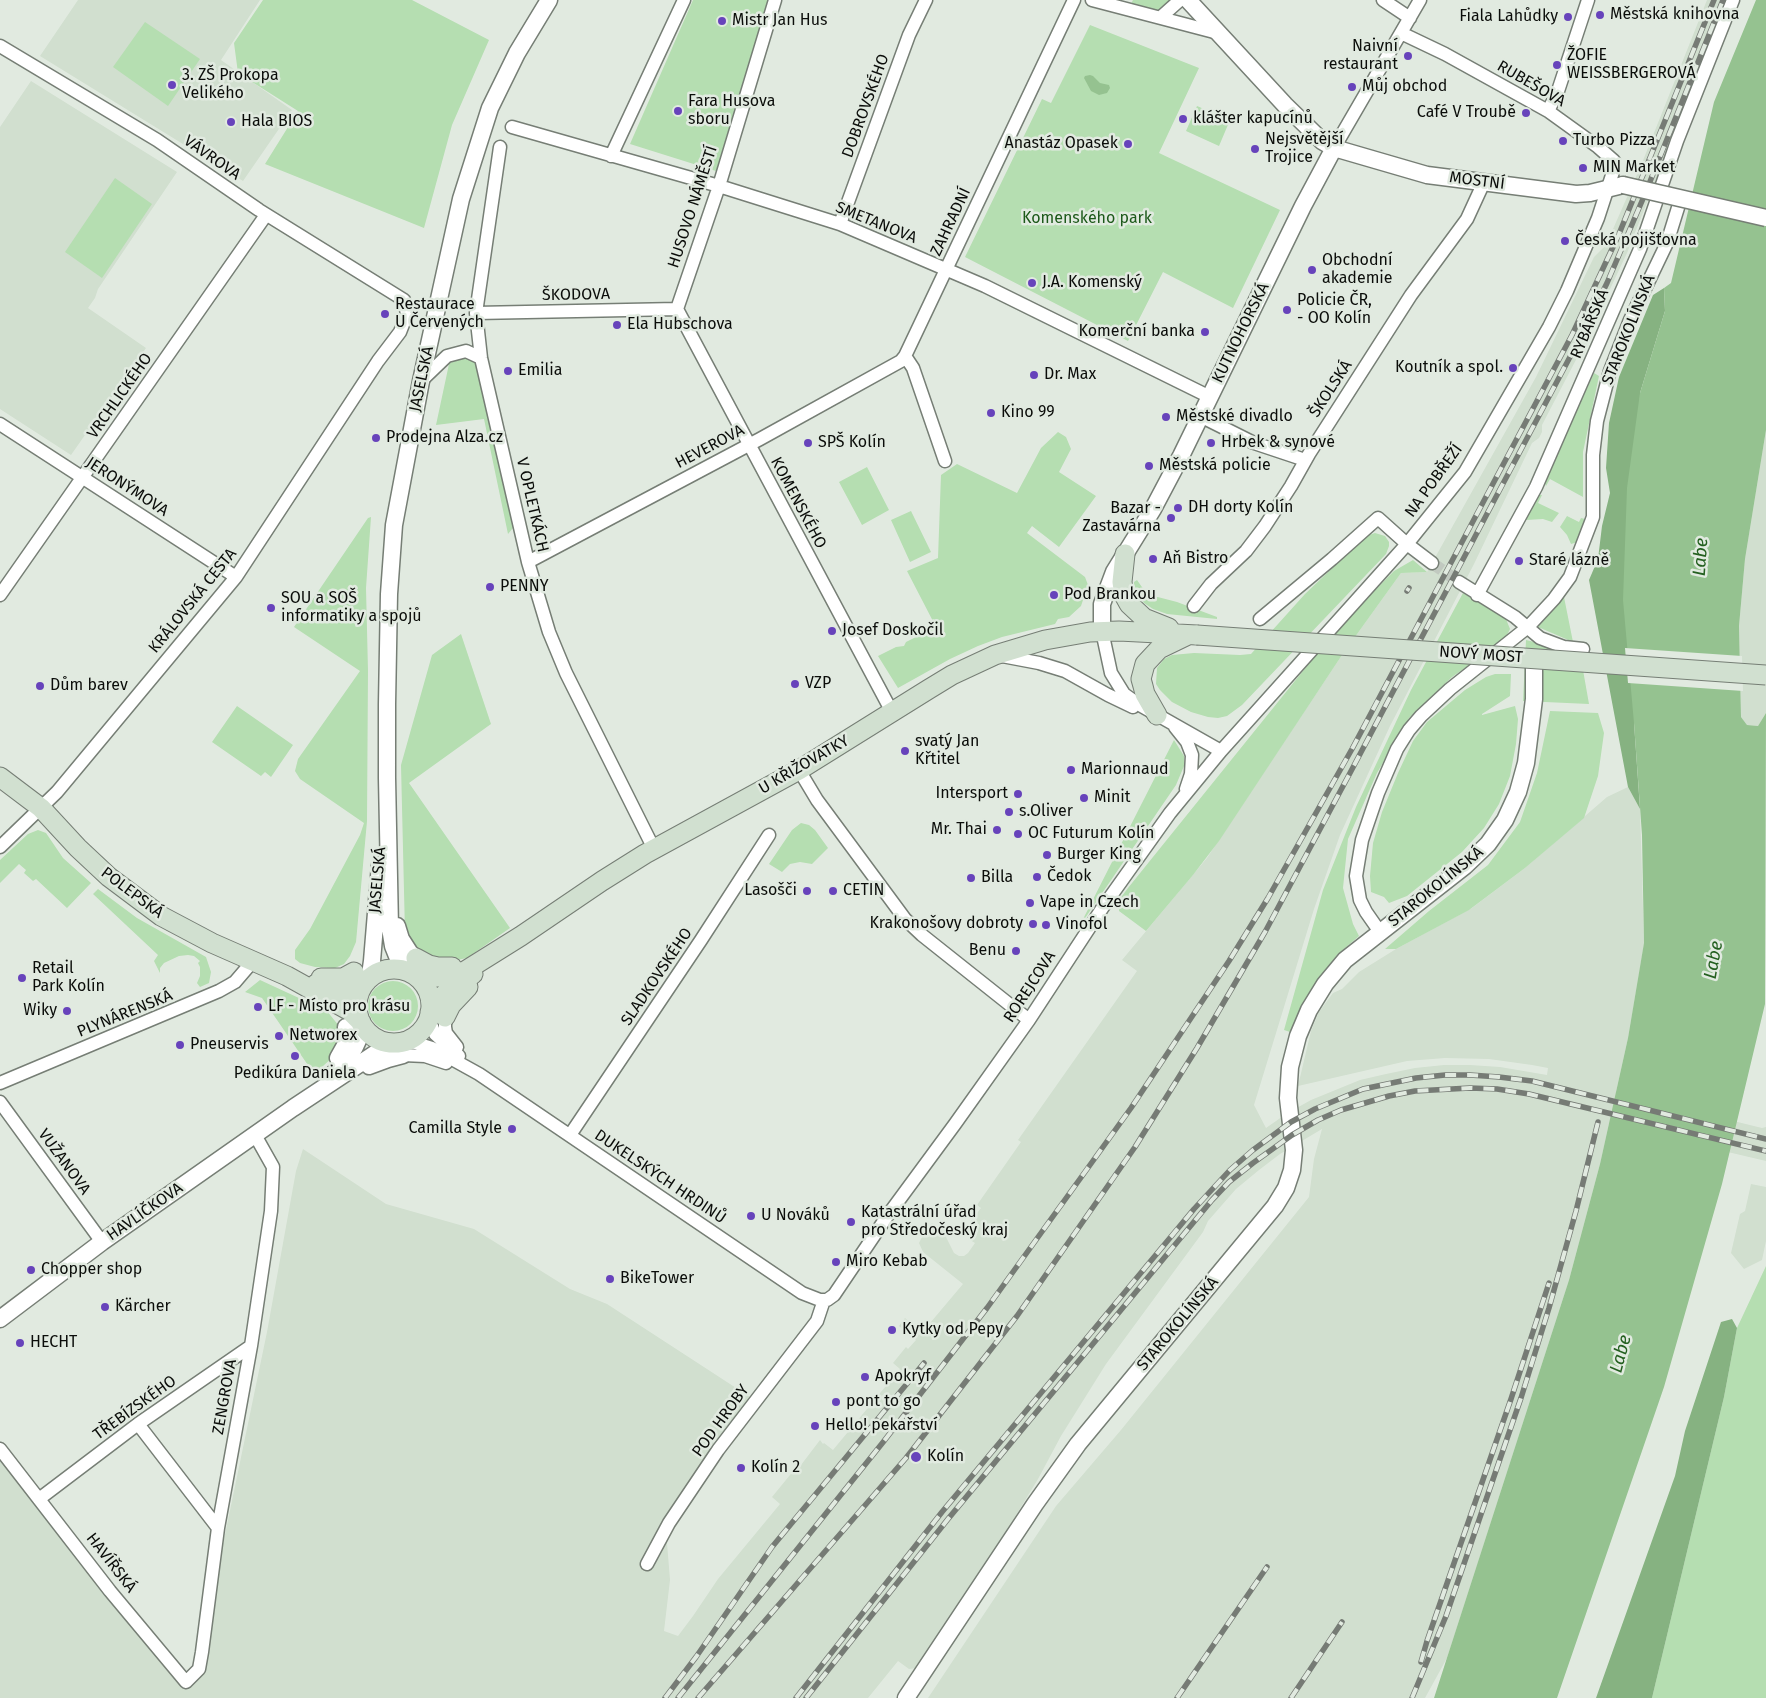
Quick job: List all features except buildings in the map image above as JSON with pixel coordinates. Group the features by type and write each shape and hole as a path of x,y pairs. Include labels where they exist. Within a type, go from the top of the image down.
{"main road":[{"path":"1125,554 1122,582 1124,595 1129,604 1151,622 1193,635"},
{"name":"U KŘIŽOVATKY","path":"403,1048 438,1014 438,999 458,986 521,936 602,881 654,849 799,770 952,675 995,655 1045,640 1102,631 1193,635"},
{"path":"1163,718 1145,694 1142,686 1141,679 1145,664 1159,649 1193,635"},
{"name":"NOVÝ MOST","path":"1193,635 1766,675"},
{"name":"POLEPSKÁ","path":"0,776 41,808 88,858 124,890 179,927 287,976 350,1012 354,1024 367,1030 377,1038 403,1048"},
{"name":"POLEPSKÁ","path":"287,976 340,990 354,989 360,977 386,970 415,966 452,967 521,936"},
{"path":"415,966 427,989 430,1001 438,1014"},
{"path":"354,1024 361,990 360,977"}],"street":[{"name":"JASELSKÁ","path":"360,977 370,975 384,858 389,594 394,525 421,381 461,198 490,108 518,53 549,0"},
{"path":"611,156 684,0"},
{"name":"HUSOVO NÁMĚSTÍ","path":"677,309 719,186 775,0"},
{"name":"DOBROVSKÉHO","path":"840,224 910,35 926,0"},
{"name":"ZAHRADNÍ","path":"905,356 1074,0"},
{"path":"1092,0 1218,33"},
{"path":"1161,17 1180,0"},
{"path":"1188,0 1285,105 1322,140 1334,148"},
{"path":"1383,0 1410,18"},
{"name":"KUTNOHORSKÁ","path":"1163,718 1130,699 1119,688 1111,673 1107,662 1102,631 1102,610 1105,593 1114,572 1153,509 1303,206 1334,148 1420,0"},
{"path":"1548,111 1558,91 1588,0"},
{"name":"RYBÁŘSKÁ","path":"1477,595 1536,488 1640,249 1678,140 1733,0"},
{"name":"RUBEŠOVA","path":"1401,33 1445,54 1548,111 1614,161 1616,186"},
{"name":"VÁVROVA","path":"0,46 157,140 266,215 404,300"},
{"name":"SMETANOVA","path":"512,127 719,186 840,224 985,286 1210,397"},
{"name":"V OPLETKÁCH","path":"500,147 476,313 481,358 528,562 549,632 566,673 654,849"},
{"name":"MOSTNÍ","path":"1334,148 1427,175 1576,194 1590,193 1616,186"},
{"name":"ŠKOLSKÁ","path":"1194,606 1210,584 1246,551 1256,538 1291,486 1305,460 1411,295 1467,219 1484,182"},
{"path":"1616,186 1680,204 1766,218"},
{"name":"NA POBŘEŽÍ","path":"1221,751 1408,544 1465,472 1549,327 1595,225 1616,186"},
{"name":"STAROKOLÍNSKÁ","path":"1380,932 1360,900 1357,886 1357,868 1362,840 1378,793 1397,749 1409,730 1432,704 1528,627 1554,599 1570,577 1593,517 1593,455 1597,421 1610,371 1630,320 1667,243 1680,204"},
{"name":"VRCHLICKÉHO","path":"0,595 266,215"},
{"name":"KRÁLOVSKÁ CESTA","path":"0,847 57,792 236,577 378,361 400,332 407,314 404,300"},
{"name":"ŠKODOVA","path":"476,313 677,309"},
{"name":"KOMENSKÉHO","path":"677,309 892,712"},
{"path":"421,381 447,356 466,351 481,358"},
{"path":"905,356 914,368 945,460"},
{"name":"HEVEROVA","path":"528,562 749,445 895,365 905,356"},
{"path":"1200,416 1254,443 1305,460"},
{"name":"JERONÝMOVA","path":"0,424 236,577"},
{"path":"1260,619 1332,560 1378,518 1432,563"},
{"path":"1459,582 1528,627 1540,638 1554,644 1583,649"},
{"path":"995,655 1022,659 1065,671 1122,703 1163,718 1221,751"},
{"name":"STAROKOLÍNSKÁ","path":"906,1698 1035,1504 1078,1444 1275,1206 1286,1188 1292,1170 1294,1150 1288,1098 1290,1067 1298,1036 1309,1010 1325,984 1345,960 1471,861 1488,844 1505,820 1518,792 1526,763 1534,700 1534,659"},
{"path":"1163,718 1183,735 1192,755 1191,774 1183,796"},
{"name":"ROREJCOVA","path":"824,1300 834,1295 893,1208 1029,1020 1104,907 1183,796 1221,751"},
{"path":"799,770 828,815 905,919 922,935 1029,1020"},
{"name":"SLADKOVSKÉHO","path":"570,1135 701,940 769,834"},
{"path":"384,858 398,928 415,966"},
{"name":"PLYNÁRENSKÁ","path":"0,1083 220,991 235,982 253,961"},
{"name":"DUKELSKÝCH HRDINŮ","path":"438,1014 431,1024 435,1034 479,1074"},
{"name":"HAVLÍČKOVA","path":"293,1108 345,1062 359,1040 354,1024"},
{"name":"DUKELSKÝCH HRDINŮ","path":"403,1048 416,1043 432,1048 479,1074 802,1294 824,1300"},
{"name":"HAVLÍČKOVA","path":"0,1319 102,1242 293,1108 382,1049 403,1048"},
{"name":"VUŽANOVA","path":"0,1102 102,1242"},
{"name":"ZENGROVA","path":"199,1669 218,1528 251,1346 271,1211 274,1178 271,1161 256,1135"},
{"name":"POD HROBY","path":"647,1564 669,1523 723,1444 817,1321 824,1300"},
{"name":"TŘEBÍZSKÉHO","path":"39,1499 138,1424 251,1346"},
{"path":"138,1424 218,1528"},
{"name":"HAVÍŘSKÁ","path":"0,1449 110,1591 186,1682 199,1669"}],"shaded area":[{"name":"3. ZŠ Prokopa Velikého","path":"78,0 260,0 221,60 292,110 243,181 40,56"},
{"path":"1707,0 1728,0 1661,166 1663,168 1661,173 1659,172 1627,253 1588,336 1588,343 1579,354 1542,425 1542,432 1539,438 1532,443 1474,564 1390,726 1340,835 1314,909 1254,1105 1266,1128 1311,1100 1360,1080 1415,1068 1470,1065 1500,1067 1547,1075 1548,1068 1532,1065 1489,1059 1445,1058 1407,1061 1298,1086 1311,1031 1319,1012 1333,993 1342,989 1359,972 1396,949 1472,908 1525,868 1607,797 1628,787 1640,809 1644,944 1628,1038 1616,1092 1762,1128 1766,1127 1766,1161 1609,1124 1569,1280 1447,1658 1425,1698 928,1698 1056,1506 1121,1430 1309,1197 1314,1159 1322,1129 1280,1154 1259,1170 1236,1189 1208,1221 1203,1232 1106,1364 1061,1436 1038,1479 982,1571 917,1668 909,1669 898,1661 868,1698 0,1698 0,1454 194,1684 267,1332 296,1171 303,1149 386,1204 474,1229 570,1289 607,1304 750,1397 665,1518 670,1580 664,1631 678,1636 718,1579 780,1504 772,1497 799,1464 801,1465 820,1440 833,1450 900,1369 893,1363 906,1347 908,1349 916,1340 899,1326 905,1318 914,1326 917,1323 925,1329 963,1284 923,1252 919,1243 921,1239 932,1223 944,1233 954,1253 964,1256 968,1253 975,1243 970,1240 973,1236 964,1230 981,1208 977,1205 1021,1142 1018,1140 1137,971 1122,960 1207,858 1342,655 1401,573 1427,572 1536,377 1594,257 1606,245 1642,163"},
{"path":"31,81 177,172 98,289 95,298 88,308 146,348 71,455 0,409 0,127"},
{"path":"1664,288 1665,311 1640,393 1634,723 1640,809 1628,787 1589,580 1598,559 1602,526 1610,493 1606,468 1609,423 1619,377 1653,295"},
{"path":"1766,430 1766,713 1758,726 1747,725 1741,717 1739,626 1745,559"},
{"path":"1751,1184 1766,1187 1766,1241 1762,1260 1744,1269 1731,1253 1740,1214 1745,1211"},
{"path":"1732,1319 1737,1328 1724,1397 1652,1698 1596,1698 1675,1476 1685,1431 1721,1322"}],"green space":[{"path":"263,0 412,0 489,40 452,125 424,228 265,164 298,111 238,73 234,43"},
{"path":"693,0 768,0 716,171 630,144"},
{"path":"1133,0 1172,0 1161,11 1131,4"},
{"path":"145,22 200,59 168,106 113,67"},
{"name":"Komenského park","path":"1090,25 1199,68 1159,153 1280,210 1233,308 1163,272 1128,341 965,257 1042,99 1051,103"},
{"path":"1197,106 1230,120 1219,146 1186,131"},
{"path":"115,178 152,204 102,278 65,252"},
{"path":"461,356 469,358 478,365 513,528 508,534 484,419 436,425 449,364"},
{"path":"1594,373 1599,376 1583,452 1583,497 1550,479 1546,486 1544,481"},
{"path":"1058,432 1066,437 1071,449 1059,472 1096,496 1059,547 1032,526 1027,533 1085,577 1088,585 1081,606 1069,617 1058,619 1055,624 1002,637 978,646 950,659 898,688 878,656 896,647 904,646 906,642 936,627 907,571 938,558 941,475 957,464 1017,493 1041,448"},
{"path":"867,467 889,510 862,525 839,482"},
{"path":"1539,495 1542,495 1538,503 1559,513 1552,522 1543,519 1526,520"},
{"path":"911,511 931,552 910,562 891,520"},
{"path":"1567,516 1579,522 1581,518 1585,519 1581,541 1571,544 1567,535 1560,527"},
{"path":"371,517 366,588 368,671 367,821 356,942 344,964 335,968 315,967 300,963 295,959 295,950 310,929 360,835 364,823 300,779 295,771 298,759 360,671 294,627 368,518"},
{"path":"1375,533 1385,536 1389,542 1386,554 1242,705 1227,716 1218,718 1208,717 1191,712 1172,702 1160,690 1156,684 1157,668 1164,659 1172,655 1194,653 1251,654 1305,594 1366,536"},
{"path":"1413,560 1427,572 1401,573 1342,655 1219,841 1193,875 1146,931 1119,911 1119,900 1128,888 1340,625 1394,571"},
{"path":"1137,580 1150,595 1177,602 1217,617 1217,619 1167,614 1153,609 1137,595 1134,582"},
{"path":"1563,592 1573,642 1538,627"},
{"path":"1463,593 1506,619 1510,629 1504,641 1452,677 1409,718 1377,773 1348,839 1343,888 1353,924 1359,936 1337,955 1312,989 1290,1032 1284,1030 1323,890 1356,807 1411,690"},
{"path":"461,634 491,724 409,783 510,928 467,958 437,964 420,956 405,933 401,765 432,655"},
{"path":"1526,640 1580,653 1589,704 1523,701"},
{"path":"1495,674 1511,674 1510,696 1482,715 1515,706 1518,719 1510,776 1499,804 1484,828 1462,852 1407,896 1389,903 1384,897 1371,892 1370,876 1373,843 1382,812 1398,773 1413,741 1427,722 1465,690 1486,677"},
{"path":"237,706 293,745 271,777 265,772 261,776 212,742"},
{"path":"1550,711 1598,713 1604,733 1598,776 1584,818 1525,868 1469,910 1396,949 1385,949 1429,911 1488,865 1520,822 1537,773"},
{"path":"1174,740 1184,756 1184,766 1176,785 1079,927"},
{"path":"801,823 809,825 815,830 828,848 812,864 800,862 790,864 782,872 769,864 792,830"},
{"path":"38,830 46,833 63,858 91,883 67,908 36,879 33,881 24,873 26,870 19,864 0,883 0,860 28,834"},
{"path":"98,889 137,918 206,957 211,972 209,983 200,987 197,983 200,976 198,963 200,961 194,956 179,956 164,963 160,968 160,973 154,961 158,955 93,894"},
{"path":"260,980 327,1011 339,1026 339,1047 332,1058 314,1074 262,998 245,992"},
{"path":"388,981 398,981 411,988 418,1001 418,1011 411,1024 398,1031 388,1031 379,1027 372,1020 368,1011 368,1001 372,992 379,985"},
{"path":"1766,1266 1766,1698 1652,1698 1724,1397 1737,1328"}],"water":[{"name":"Labe","path":"1756,0 1766,0 1766,430 1745,559 1739,626 1741,717 1747,725 1758,726 1766,713 1765,1004 1722,1184 1664,1387 1557,1698 1434,1698 1569,1280 1600,1164 1628,1038 1644,943 1642,835 1623,600 1627,488 1640,393 1665,311 1664,288 1671,283 1714,102"},
{"path":"1090,75 1100,83 1109,85 1110,88 1107,93 1099,95 1091,91 1084,78"}],"pier":[{"path":"1625,648 1742,656 1743,691 1628,683"}],"tunnel":[{"path":"1432,563 1459,582"}],"railway":[{"path":"678,1698 884,1441 987,1308 1131,1108 1229,961 1268,898 1352,749 1572,335 1619,234 1714,0"},
{"path":"698,1698 906,1458 1017,1316 1135,1147 1197,1048 1265,932 1580,338 1607,283 1645,194 1723,0"},
{"path":"796,1698 942,1512 1194,1209 1230,1170 1291,1122 1315,1109 1363,1089 1416,1078 1470,1075 1532,1081 1766,1139"},
{"path":"806,1698 948,1519 1212,1200 1229,1182 1253,1163 1292,1135 1318,1120 1341,1110 1389,1096 1415,1091 1470,1088 1497,1089 1529,1094 1766,1151"},
{"path":"1412,1698 1446,1616 1521,1398 1549,1308 1598,1122"},
{"path":"1421,1662 1549,1283"},
{"path":"665,1698 696,1657 772,1547 924,1363"},
{"path":"1177,1698 1267,1567"},
{"path":"1291,1698 1342,1622"}],"place":[{"name":"Městská knihovna","path":"1600,15"},
{"name":"Fiala Lahůdky","path":"1568,17"},
{"name":"Mistr Jan Hus","path":"722,21"},
{"name":"Naivní restaurant","path":"1408,56"},
{"name":"ŽOFIE WEISSBERGEROVÁ","path":"1557,65"},
{"name":"3. ZŠ Prokopa Velikého","path":"172,85"},
{"name":"Můj obchod","path":"1352,87"},
{"name":"Fara Husova sboru","path":"678,111"},
{"name":"Café V Troubě","path":"1526,113"},
{"name":"klášter kapucínů","path":"1183,119"},
{"name":"Hala BIOS","path":"231,122"},
{"name":"Turbo Pizza","path":"1563,141"},
{"name":"Anastáz Opasek","path":"1128,144"},
{"name":"Nejsvětější Trojice","path":"1255,149"},
{"name":"MIN Market","path":"1583,168"},
{"name":"Česká pojišťovna","path":"1565,241"},
{"name":"Obchodní akademie","path":"1312,270"},
{"name":"J.A. Komenský","path":"1032,283"},
{"name":"Policie ČR, - OO Kolín","path":"1287,310"},
{"name":"Restaurace U Červených","path":"385,314"},
{"name":"Ela Hubschova","path":"617,325"},
{"name":"Komerční banka","path":"1205,332"},
{"name":"Koutník a spol.","path":"1513,368"},
{"name":"Emilia","path":"508,371"},
{"name":"Dr. Max","path":"1034,375"},
{"name":"Kino 99","path":"991,413"},
{"name":"Městské divadlo","path":"1166,417"},
{"name":"Prodejna Alza.cz","path":"376,438"},
{"name":"SPŠ Kolín","path":"808,443"},
{"name":"Hrbek & synové","path":"1211,443"},
{"name":"Městská policie","path":"1149,466"},
{"name":"DH dorty Kolín","path":"1178,508"},
{"name":"Bazar - Zastavárna","path":"1171,518"},
{"name":"Aň Bistro","path":"1153,559"},
{"name":"Staré lázně","path":"1519,561"},
{"name":"PENNY","path":"490,587"},
{"name":"Pod Brankou","path":"1054,595"},
{"name":"SOU a SOŠ informatiky a spojů","path":"271,608"},
{"name":"Josef Doskočil","path":"832,631"},
{"name":"VZP","path":"795,684"},
{"name":"Dům barev","path":"40,686"},
{"name":"svatý Jan Křtitel","path":"905,751"},
{"name":"Marionnaud","path":"1071,770"},
{"name":"Intersport","path":"1018,794"},
{"name":"Minit","path":"1084,798"},
{"name":"s.Oliver","path":"1009,812"},
{"name":"Mr. Thai","path":"997,830"},
{"name":"OC Futurum Kolín","path":"1018,834"},
{"name":"Burger King","path":"1047,855"},
{"name":"Čedok","path":"1037,877"},
{"name":"Billa","path":"971,878"},
{"name":"Lasošči","path":"807,891"},
{"name":"CETIN","path":"833,891"},
{"name":"Vape in Czech","path":"1030,903"},
{"name":"Krakonošovy dobroty","path":"1033,924"},
{"name":"Vinofol","path":"1046,925"},
{"name":"Benu","path":"1016,951"},
{"name":"Retail Park Kolín","path":"22,978"},
{"name":"LF - Místo pro krásu","path":"258,1007"},
{"name":"Wiky","path":"67,1011"},
{"name":"Networex","path":"279,1036"},
{"name":"Pneuservis","path":"180,1045"},
{"name":"Pedikúra Daniela","path":"295,1056"},
{"name":"Camilla Style","path":"512,1129"},
{"name":"U Nováků","path":"751,1216"},
{"name":"Katastrální úřad pro Středočeský kraj","path":"851,1222"},
{"name":"Miro Kebab","path":"836,1262"},
{"name":"Chopper shop","path":"31,1270"},
{"name":"BikeTower","path":"610,1279"},
{"name":"Kärcher","path":"105,1307"},
{"name":"Kytky od Pepy","path":"892,1330"},
{"name":"HECHT","path":"20,1343"},
{"name":"Apokryf","path":"865,1377"},
{"name":"pont to go","path":"836,1402"},
{"name":"Hello! pekařství","path":"815,1426"},
{"name":"Kolín","path":"916,1457"},
{"name":"Kolín 2","path":"741,1468"}]}
